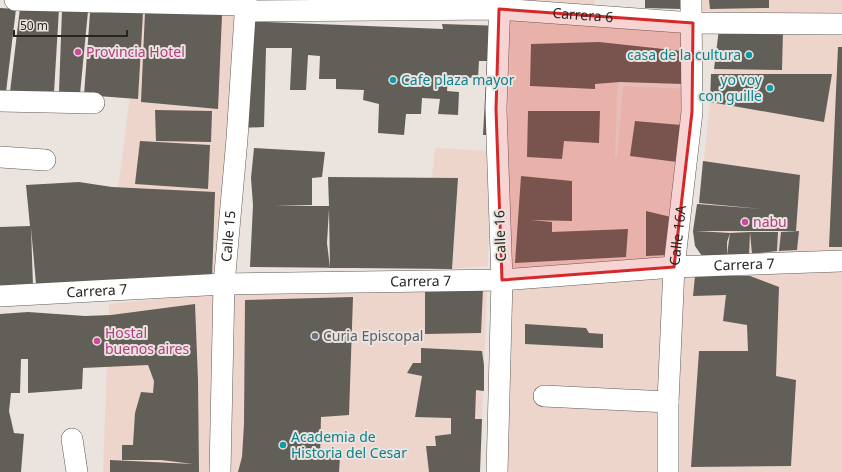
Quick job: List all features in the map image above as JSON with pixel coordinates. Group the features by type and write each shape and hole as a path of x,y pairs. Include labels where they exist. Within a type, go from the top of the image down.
{"street":[{"name":"Carrera 6","path":"14,0 246,3 251,10 499,4 693,23 842,24"},
{"name":"Calle 16A","path":"668,472 668,402 674,268 692,112 693,23 691,0"},
{"name":"Calle 15","path":"220,472 224,284 237,140 246,3"},
{"name":"Calle 16","path":"497,472 502,280 496,109 499,4"},
{"path":"0,101 94,103"},
{"path":"0,157 45,160"},
{"name":"Carrera 7","path":"0,296 224,284 502,280 674,268 842,261"},
{"path":"544,396 668,402"},
{"path":"72,439 77,472"}],"highlighted area":[{"path":"499,9 693,23 692,112 674,267 502,280 496,109"}],"shaded area":[{"path":"528,0 595,0 595,6"},
{"path":"701,0 842,0 842,14 701,11"},
{"path":"141,8 237,12 221,282 106,286"},
{"path":"509,15 684,24 689,84 628,82 618,77 615,157 617,157 623,86 689,89 672,257 509,269 506,168 510,74"},
{"path":"842,27 842,251 702,256 695,246 718,40"},
{"path":"435,148 490,151 488,266 452,269 458,178 432,178"},
{"path":"842,263 842,472 675,472 677,276"},
{"path":"663,276 666,280 662,472 503,472 511,291 557,285"},
{"path":"487,290 480,472 225,472 234,291"},
{"path":"216,293 214,472 103,472 109,304"}],"building":[{"path":"645,0 682,0 681,9 645,8"},
{"path":"709,0 769,0 769,8 710,9"},
{"path":"0,8 16,9 6,92 0,92"},
{"path":"20,8 59,9 54,92 10,92"},
{"path":"62,10 88,11 80,94 59,92"},
{"path":"145,12 222,15 218,109 141,102"},
{"path":"90,13 143,13 138,99 84,95"},
{"path":"243,21 443,29 442,24 503,26 499,135 483,135 487,61 479,61 478,78 448,77 447,91 459,92 458,115 438,114 440,99 422,98 421,114 406,114 404,135 378,133 379,104 363,100 364,90 336,89 336,79 319,79 320,56 308,55 306,90 290,90 292,48 266,48 264,127 241,128"},
{"name":"casa de la cultura","path":"719,29 783,30 782,70 714,69"},
{"path":"599,42 682,51 683,84 620,82 595,84 595,89 530,86 531,44"},
{"path":"838,47 842,47 842,247 829,247"},
{"name":"yo voy con guille","path":"711,74 832,74 824,122 710,102"},
{"path":"155,110 212,111 211,142 156,141"},
{"path":"528,111 600,111 599,143 564,141 562,159 527,157"},
{"path":"635,121 681,125 677,162 630,156"},
{"path":"140,141 210,145 208,189 135,184"},
{"path":"254,148 325,152 322,177 312,178 312,205 275,206 329,206 328,177 458,178 452,269 330,268 250,267 253,205 251,178","holes":["329,209 330,268 327,243"]},
{"path":"703,161 800,175 796,231 696,231 730,233 750,232 749,256 702,256 695,246 693,231 697,204 762,209 699,203","holes":["730,233 727,255 727,242"]},
{"path":"521,176 572,181 572,221 530,220 552,222 552,232 628,229 626,257 515,263"},
{"path":"79,182 112,187 215,192 212,280 36,284 31,228 33,286 0,288 0,227 30,226 26,185"},
{"path":"646,211 671,217 668,255 646,256"},
{"path":"799,231 797,250 779,251 781,232"},
{"path":"750,232 778,232 777,251 752,254"},
{"path":"695,276 750,276 779,287 776,376 796,380 791,466 691,467 699,351 748,351 747,325 723,321 726,295 693,296"},
{"path":"483,288 481,333 425,334 425,289"},
{"path":"353,297 349,415 321,417 320,457 340,457 339,472 238,472 242,457 244,424 245,300"},
{"path":"195,304 199,472 110,472 110,460 193,464 161,460 122,460 122,445 133,445 135,413 141,392 153,393 154,381 148,365 83,368 82,389 28,393 28,359 21,359 20,393 11,393 9,411 14,433 24,434 21,472 0,472 0,314 28,312 85,316 111,315"},
{"path":"525,324 586,328 589,333 603,334 603,348 525,344"},
{"path":"421,348 482,351 484,365 484,391 476,390 475,419 482,419 480,472 429,472 426,446 436,446 435,436 451,434 451,418 415,417 422,376 407,373 413,363 421,363"}],"place":[{"name":"Provincia Hotel","path":"78,52"},
{"name":"casa de la cultura","path":"749,55"},
{"name":"Cafe plaza mayor","path":"393,80"},
{"name":"yo voy con guille","path":"770,88"},
{"name":"nabu","path":"745,222"},
{"name":"Curia Episcopal","path":"315,336"},
{"name":"Hostal buenos aires","path":"97,341"},
{"name":"Academia de Historia del Cesar","path":"283,445"}]}
